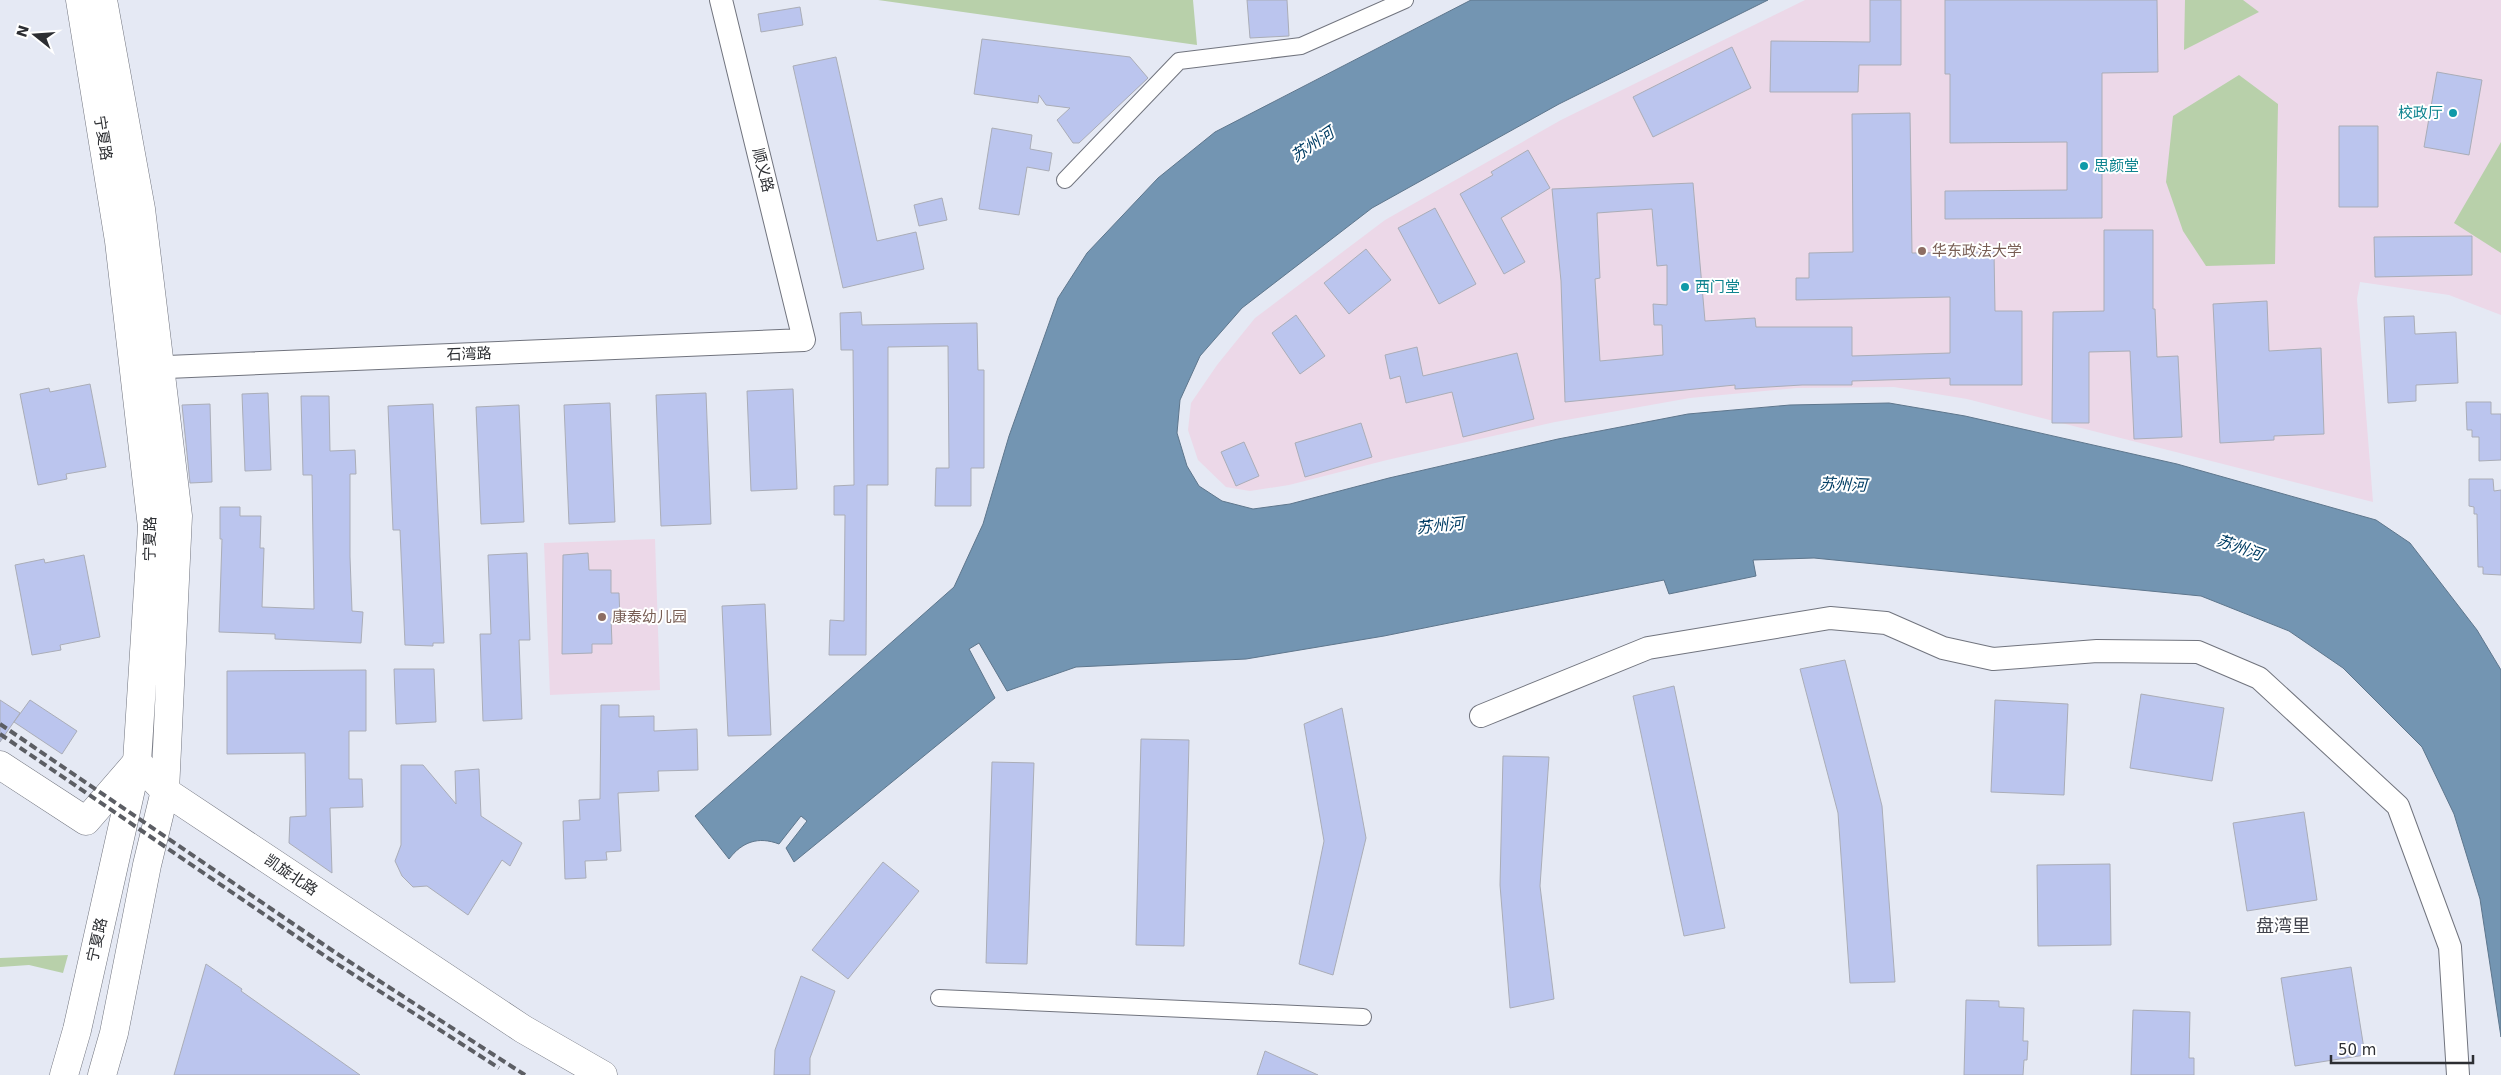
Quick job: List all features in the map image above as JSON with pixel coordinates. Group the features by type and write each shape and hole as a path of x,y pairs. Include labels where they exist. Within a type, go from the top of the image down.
{"main road":[{"name":"宁夏路","path":"80,0 120,241 178,516 165,791 147,865 114,1033 102,1075"},
{"name":"宁夏路","path":"64,1075 77,1030 137,762 152,527 141,209 103,0"},
{"path":"0,764 86,821 137,762"},
{"name":"凯旋北路","path":"137,762 165,791 524,1029 603,1075"}],"street":[{"name":"顺义路","path":"721,0 804,340"},
{"path":"1065,180 1179,61 1301,46 1405,0"},
{"name":"石湾路","path":"147,368 804,340"},
{"path":"1481,716 1648,648 1830,618 1886,623 1942,648 1993,659 2097,652 2198,652 2258,678 2398,806 2450,947 2458,1075"},
{"path":"939,998 1363,1017"}],"shaded area":[{"name":"华东政法大学","path":"1805,0 2501,0 2501,315 2449,295 2360,282 2357,299 2373,502 1967,399 1894,387 1797,388 1690,398 1555,422 1387,460 1289,485 1250,491 1226,487 1198,460 1188,430 1191,403 1217,365 1255,318 1385,220 1561,120"},
{"name":"康泰幼儿园","path":"655,539 660,690 550,695 544,543"}],"green space":[{"path":"878,0 1193,0 1197,45"},
{"path":"2185,0 2243,0 2259,12 2184,50"},
{"path":"2239,75 2278,104 2275,264 2206,266 2183,231 2166,182 2173,116"},
{"path":"2501,142 2501,253 2454,223"},
{"path":"68,955 63,973 29,965 0,967 0,958"}],"water":[{"name":"苏州河","path":"1471,0 1768,0 1559,104 1372,208 1242,308 1200,356 1180,400 1177,433 1187,466 1199,486 1222,501 1253,509 1290,504 1389,478 1558,439 1688,414 1790,405 1889,403 1965,416 2177,464 2376,520 2410,543 2477,630 2501,670 2501,1037 2480,899 2454,814 2422,747 2343,668 2289,631 2201,596 1814,558 1753,560 1756,576 1669,594 1664,580 1384,636 1246,659 1076,667 1007,691 979,643 969,649 995,698 794,862 786,848 807,821 801,816 779,844 764,841 751,842 739,848 729,859 695,816 954,587 983,524 1009,436 1058,298 1087,253 1158,178 1215,132"}],"building":[{"path":"1247,0 1287,0 1289,36 1250,38"},
{"path":"1870,0 1901,0 1901,65 1859,65 1858,92 1770,92 1771,41 1870,42"},
{"path":"1945,0 2157,0 2158,72 2102,73 2102,218 1945,219 1945,191 2067,190 2067,142 1950,143 1950,74 1945,74"},
{"path":"800,7 803,25 761,32 758,14"},
{"path":"982,39 1130,57 1148,78 1079,143 1073,143 1057,120 1070,108 1046,105 1039,95 1038,103 974,94"},
{"path":"1732,47 1751,88 1653,137 1633,97"},
{"path":"836,57 877,241 916,232 924,269 843,288 793,66"},
{"name":"校政厅","path":"2437,72 2482,80 2469,155 2424,147"},
{"path":"1910,113 1912,253 1994,252 1995,311 2022,311 2022,385 1950,385 1950,378 1852,381 1852,385 1802,385 1735,389 1735,385 1565,402 1561,281 1552,189 1693,183 1705,321 1755,318 1756,327 1852,327 1852,356 1950,353 1950,297 1796,300 1796,278 1809,278 1809,253 1853,252 1852,114","holes":["1652,209 1657,266 1667,265 1667,305 1653,304 1654,325 1662,325 1663,355 1600,361 1595,279 1600,278 1597,213"]},
{"path":"2339,126 2378,126 2378,207 2339,207"},
{"path":"992,128 1032,135 1030,149 1052,153 1049,171 1027,167 1019,215 979,209"},
{"path":"1528,150 1550,188 1501,218 1525,262 1504,274 1460,194 1493,175 1491,172"},
{"path":"942,198 947,220 919,226 914,205"},
{"path":"1435,208 1476,284 1439,304 1398,228"},
{"path":"2104,230 2153,230 2153,309 2155,309 2157,357 2178,356 2182,437 2134,439 2130,351 2089,352 2089,423 2052,423 2053,312 2104,311"},
{"path":"2472,236 2472,275 2375,277 2374,237"},
{"path":"1366,249 1391,280 1349,314 1324,283"},
{"path":"2267,301 2269,351 2321,348 2324,434 2274,436 2274,440 2220,443 2213,304"},
{"path":"861,312 862,325 977,323 978,370 984,370 984,468 971,468 971,506 935,506 936,468 949,468 948,346 888,347 888,485 867,485 866,655 829,655 830,620 844,621 845,515 834,515 834,486 854,485 853,350 841,350 840,313"},
{"path":"1296,315 1325,356 1300,374 1272,333"},
{"path":"2414,316 2415,334 2456,332 2458,383 2416,385 2416,401 2388,403 2384,317"},
{"path":"1417,347 1423,376 1517,353 1534,419 1463,437 1452,392 1406,403 1400,376 1390,379 1385,355"},
{"path":"90,384 106,467 66,474 67,479 38,485 20,394 49,388 50,392"},
{"path":"793,389 797,489 751,491 747,391"},
{"path":"268,393 271,470 245,471 242,394"},
{"path":"706,393 711,524 661,526 656,395"},
{"path":"301,396 329,396 330,451 355,450 356,474 350,474 350,557 352,611 363,612 361,643 275,639 275,634 219,632 222,539 220,539 220,507 240,507 240,516 261,516 260,548 264,548 262,607 314,609 312,475 303,475"},
{"path":"2466,402 2491,402 2491,414 2501,414 2501,460 2479,461 2479,437 2472,437 2472,430 2467,430"},
{"path":"610,403 615,522 569,524 564,405"},
{"path":"210,404 212,482 190,483 182,405"},
{"path":"433,404 444,643 433,643 433,646 405,645 400,530 393,530 388,406"},
{"path":"519,405 524,522 481,524 476,407"},
{"path":"1361,423 1372,457 1305,477 1295,443"},
{"path":"1244,442 1259,476 1236,486 1221,452"},
{"path":"2469,479 2493,479 2494,491 2501,490 2501,575 2483,574 2483,567 2478,567 2477,514 2474,514 2474,507 2469,506"},
{"path":"527,553 530,640 519,640 522,719 483,721 480,634 491,634 488,555"},
{"path":"588,553 589,570 611,570 611,593 619,593 620,618 611,618 612,644 592,644 592,653 562,654 563,555"},
{"path":"84,555 100,637 60,645 61,650 32,655 15,565 44,559 45,563"},
{"path":"765,604 771,735 728,736 722,606"},
{"path":"1845,660 1882,806 1895,982 1850,983 1838,813 1800,669"},
{"path":"394,669 434,669 436,722 396,724"},
{"path":"366,670 366,731 349,731 349,779 362,779 363,807 330,808 332,873 289,843 290,817 306,816 305,753 227,754 227,671"},
{"path":"1674,686 1725,928 1684,936 1633,696"},
{"path":"2141,694 2224,708 2212,781 2130,768"},
{"path":"0,700 20,713 0,742"},
{"path":"30,700 77,731 62,754 14,722"},
{"path":"1995,700 2068,704 2064,795 1991,792"},
{"path":"601,705 619,705 619,717 654,716 654,731 697,729 698,770 658,771 659,791 618,793 621,851 606,852 607,860 585,861 586,878 565,879 563,821 580,820 579,800 600,799"},
{"path":"1342,708 1366,838 1333,975 1299,964 1324,841 1304,724"},
{"path":"1141,739 1189,740 1184,946 1136,945"},
{"path":"1503,756 1549,757 1540,886 1554,999 1510,1008 1500,885"},
{"path":"992,762 1034,763 1027,964 986,963"},
{"path":"401,765 423,765 456,804 455,771 479,769 481,816 522,843 510,866 502,860 468,915 427,886 413,887 402,876 395,861 401,845"},
{"path":"2304,812 2317,900 2247,911 2233,823"},
{"path":"883,862 919,891 848,979 812,950"},
{"path":"2110,864 2111,945 2038,946 2037,865"},
{"path":"206,964 242,989 241,991 360,1075 174,1075"},
{"path":"2351,967 2365,1055 2295,1066 2281,978"},
{"path":"801,976 835,991 810,1058 810,1075 774,1075 775,1050"},
{"path":"1966,1000 1999,1001 1999,1007 2024,1008 2023,1041 2028,1041 2027,1060 2024,1060 2023,1075 1964,1075"},
{"path":"2133,1010 2190,1012 2189,1058 2194,1058 2194,1075 2131,1075"},
{"path":"1265,1051 1318,1075 1257,1075"}],"railway":[{"path":"0,724 336,953 525,1075"},
{"path":"0,734 331,960 499,1068"}],"place":[{"name":"校政厅","path":"2453,113"},
{"name":"思颜堂","path":"2084,166"},
{"name":"华东政法大学","path":"1922,251"},
{"name":"西门堂","path":"1685,287"},
{"name":"康泰幼儿园","path":"602,617"}],"district":[{"name":"盘湾里","path":"2283,926"}]}
